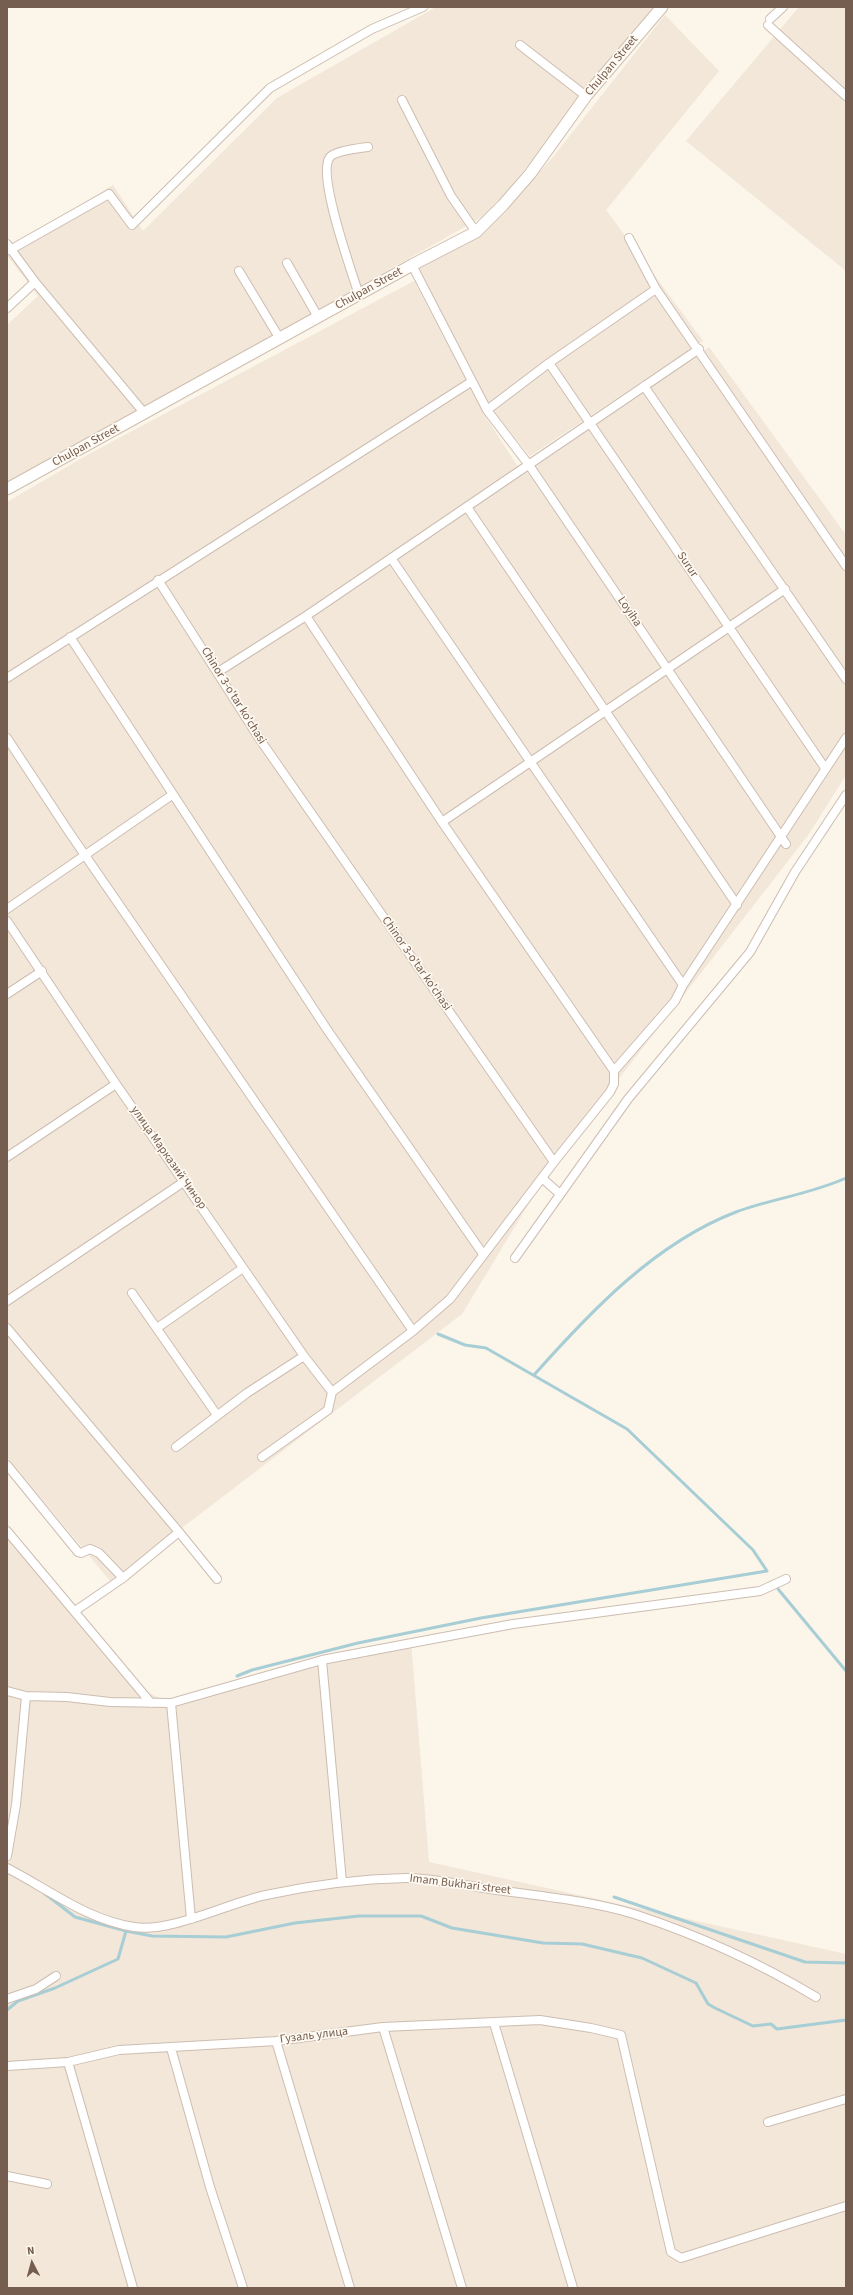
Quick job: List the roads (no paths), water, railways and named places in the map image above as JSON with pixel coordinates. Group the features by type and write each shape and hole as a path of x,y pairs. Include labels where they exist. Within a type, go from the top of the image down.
{"main road":[{"name":"Chulpan Street","path":"7,489 412,265 476,232 530,174 586,96 662,7"}],"street":[{"path":"145,414 35,282 9,247 109,194 132,224 270,88 372,29 423,7"},
{"path":"783,7 769,22 846,96"},
{"path":"520,45 586,96"},
{"path":"402,100 452,196 476,232"},
{"path":"359,295 329,194 326,172 329,158 334,154 368,147"},
{"path":"629,238 656,289 699,349 846,566"},
{"path":"287,263 318,317"},
{"name":"Loyiha","path":"412,265 471,382 487,410 529,465 786,844"},
{"path":"239,271 280,339"},
{"path":"7,308 35,282"},
{"path":"487,410 549,363 656,289"},
{"path":"218,672 306,616 699,349"},
{"name":"Surur","path":"549,363 825,768"},
{"path":"7,678 158,580 471,382"},
{"path":"644,386 846,679"},
{"path":"468,507 737,905"},
{"path":"391,558 683,985"},
{"name":"Chinor 3-o'tar ko'chasi","path":"158,580 261,741 554,1162"},
{"path":"442,822 785,589"},
{"path":"262,1457 328,1410 332,1392 413,1331 450,1299 554,1162 610,1092 614,1084 614,1071 442,822 306,616"},
{"path":"70,637 172,795 216,857 326,1028 483,1254"},
{"path":"7,738 84,854 413,1331"},
{"path":"614,1071 675,1001 683,985 846,738"},
{"path":"7,909 84,854 172,795"},
{"path":"515,1258 628,1099 750,952 795,872 846,795"},
{"name":"улица Марказий Чинор","path":"7,921 42,971 116,1084 185,1181 304,1356 332,1392"},
{"path":"7,994 42,971"},
{"path":"7,1157 116,1084"},
{"path":"542,1178 560,1194"},
{"path":"7,1301 185,1181"},
{"path":"157,1328 243,1268"},
{"path":"132,1293 217,1416"},
{"path":"7,1328 217,1579"},
{"path":"176,1447 217,1416 304,1356"},
{"path":"7,1465 78,1552 81,1553 90,1549 99,1553 123,1578"},
{"path":"7,1531 151,1703"},
{"path":"75,1611 181,1535"},
{"path":"7,1691 26,1696 67,1697 110,1702 171,1703 322,1660 513,1624 760,1591 786,1579"},
{"path":"322,1660 342,1882"},
{"path":"7,1856 16,1805 26,1696"},
{"path":"171,1703 191,1919"},
{"name":"Imam Bukhari street","path":"7,1868 84,1912 111,1923 142,1928 191,1919 264,1896 342,1882 427,1879 550,1897 633,1914 717,1944 775,1972 816,1997"},
{"path":"7,1999 36,1989 56,1976"},
{"name":"Гузаль улица","path":"7,2066 68,2062 119,2050 276,2041 383,2027 540,2020 590,2028 621,2036 671,2252 681,2258 846,2206"},
{"path":"494,2023 573,2288"},
{"path":"383,2027 462,2288"},
{"path":"276,2041 350,2288"},
{"path":"171,2048 210,2187 243,2288"},
{"path":"68,2062 133,2288"},
{"path":"768,2122 846,2099"},
{"path":"7,2176 47,2184"}],"waterway":[{"path":"534,1375 601,1304 651,1261 678,1242 706,1225 749,1207 833,1184 846,1178"},
{"path":"237,1676 252,1670 358,1643 481,1618 767,1571 753,1550 627,1429 486,1348 465,1345 438,1334"},
{"path":"778,1589 846,1671"},
{"path":"44,1893 75,1917 126,1931"},
{"path":"614,1897 805,1962 846,1963"},
{"path":"7,2010 18,2001 55,1988 118,1959 126,1931 152,1936 226,1937 295,1923 359,1916 421,1916 452,1928 543,1943 582,1944 642,1958 696,1983 708,2004 753,2026 771,2024 777,2029 846,2020"}]}
